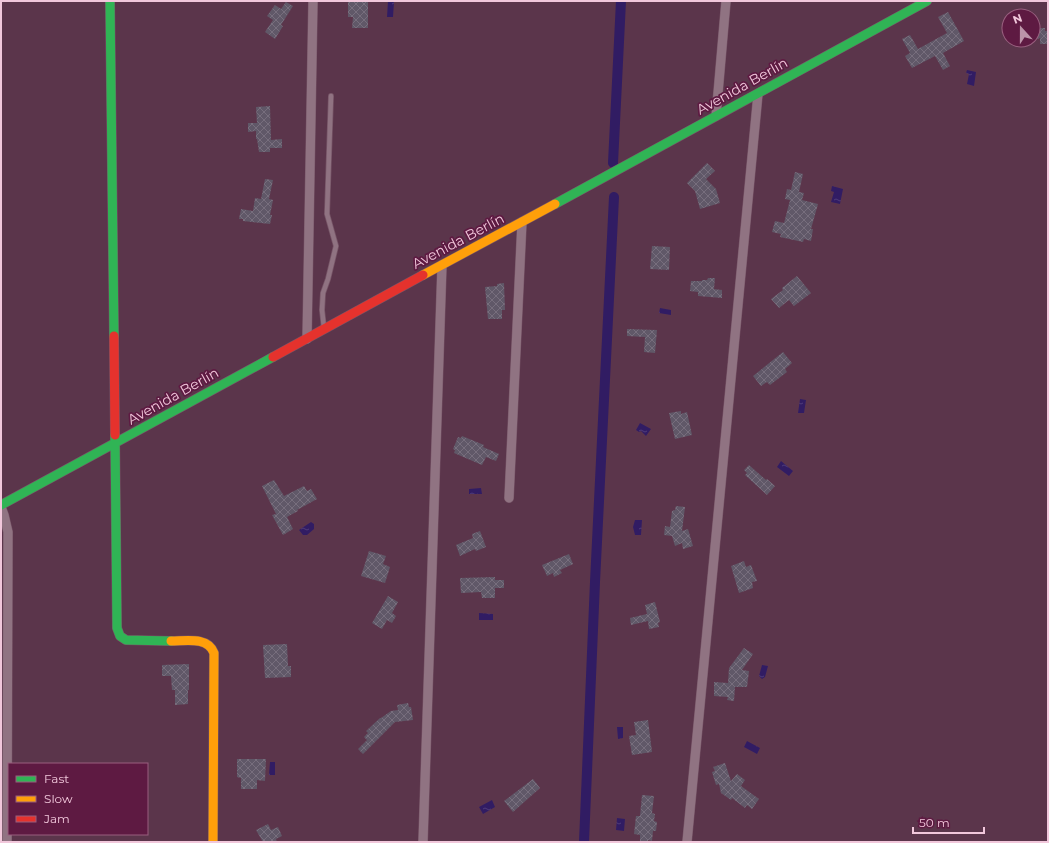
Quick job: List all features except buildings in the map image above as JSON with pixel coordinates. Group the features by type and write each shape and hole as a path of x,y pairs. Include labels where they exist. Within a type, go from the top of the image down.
{"street":[{"path":"110,1 118,633 122,638 129,640 201,641 209,644 214,653 212,842"},
{"path":"307,339 314,1"},
{"path":"716,116 726,1"},
{"name":"Avenida Berlín","path":"1,506 758,94 911,5 927,1"},
{"path":"686,842 758,94"},
{"path":"509,498 522,222"},
{"path":"423,842 442,265"},
{"path":"1,506 8,532 7,842"}],"lane":[{"path":"325,329 322,310 323,293 336,246 327,214 331,96"}],"water":[{"path":"388,1 394,2 393,17 387,17"},
{"path":"967,70 976,72 974,86 967,84 969,74 966,73"},
{"path":"832,186 843,189 840,204 831,202 834,192 831,191"},
{"path":"660,308 671,310 671,315 659,313"},
{"path":"800,399 806,400 804,413 798,413"},
{"path":"640,423 651,429 646,436 641,431 639,432 636,430"},
{"path":"781,461 793,471 789,476 777,467"},
{"path":"481,488 482,494 469,494 469,489"},
{"path":"635,520 642,520 641,535 635,535 633,527"},
{"path":"311,522 314,524 314,529 307,535 303,535 299,530"},
{"path":"479,613 493,614 493,620 479,620"},
{"path":"762,665 768,666 765,677 762,679 759,676"},
{"path":"617,727 623,727 623,738 618,739"},
{"path":"747,741 760,748 757,754 744,747"},
{"path":"270,762 275,762 275,775 269,775"},
{"path":"492,800 495,807 483,814 479,807"},
{"path":"617,818 625,819 624,831 616,830"}],"waterway":[{"path":"613,163 621,1"},
{"path":"584,842 614,197"}],"traffic: fast":[{"path":"110,1 114,336"},
{"path":"555,204 927,1"},
{"path":"1,505 273,357"},
{"path":"115,435 117,628 120,636 126,640 171,641"}],"traffic: slow":[{"path":"423,275 555,204"},
{"path":"171,641 189,640 201,642 207,644 214,653 213,842"}],"traffic: jam":[{"path":"273,357 423,275"},
{"path":"114,336 115,435"}]}
